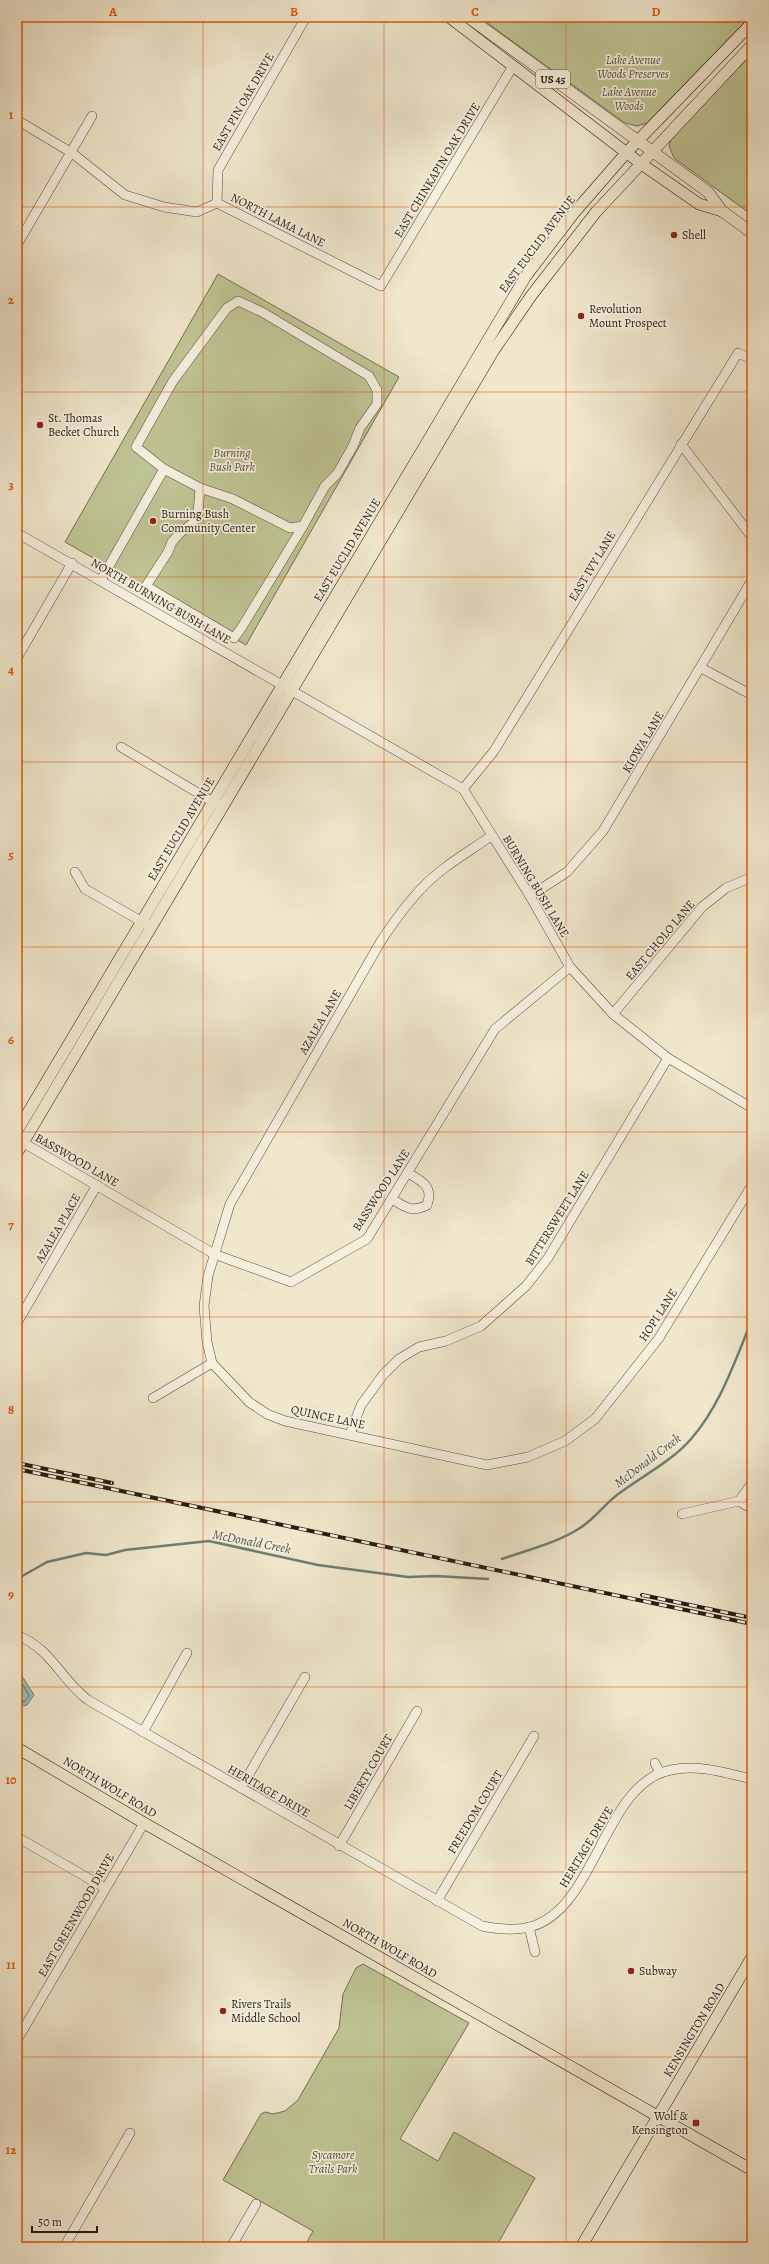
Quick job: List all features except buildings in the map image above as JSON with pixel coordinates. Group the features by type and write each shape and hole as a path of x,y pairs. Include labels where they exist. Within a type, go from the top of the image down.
{"main road":[{"name":"US 45","path":"449,17 640,163 699,204 722,211"},
{"name":"US 45","path":"468,17 708,192 722,211 752,233"},
{"name":"EAST EUCLID AVENUE","path":"17,1154 20,1141 146,924 212,802 526,276 574,213 627,152 752,22"},
{"name":"EAST EUCLID AVENUE","path":"17,1131 146,924 222,808 494,350 530,296 596,212 651,150 752,45"},
{"name":"NORTH WOLF ROAD","path":"17,1748 144,1823 752,2170"},
{"name":"KENSINGTON ROAD","path":"581,2247 752,1957"}],"street":[{"name":"EAST PIN OAK DRIVE","path":"218,203 218,170 306,17"},
{"name":"EAST CHINKAPIN OAK DRIVE","path":"381,286 513,66"},
{"path":"17,245 72,153 92,116"},
{"name":"NORTH LAMA LANE","path":"17,120 72,153 125,195 164,207 197,212 218,203 381,286"},
{"path":"200,488 198,514 194,523 180,533 172,542 168,552 146,586 234,638 303,526 325,486 337,474 353,446 360,428 377,404 377,390 369,376 262,312 238,301 228,308 173,381 136,447 164,470 200,488 233,499 290,528 303,526"},
{"name":"EAST IVY LANE","path":"463,789 494,751 738,353 752,359"},
{"path":"681,444 752,537"},
{"path":"101,580 164,470"},
{"name":"NORTH BURNING BUSH LANE","path":"17,533 72,563 292,691"},
{"path":"17,658 72,563"},
{"name":"KIOWA LANE","path":"530,896 567,872 603,831 752,580"},
{"path":"701,668 752,695"},
{"name":"BURNING BUSH LANE","path":"292,691 463,789 491,836 530,896 570,967 613,1014 668,1058 752,1108"},
{"path":"121,747 222,808"},
{"name":"AZALEA LANE","path":"214,1254 230,1204 381,941 401,911 421,889 445,868 491,836"},
{"path":"75,872 85,889 146,924"},
{"name":"EAST CHOLO LANE","path":"613,1014 702,906 726,888 752,877"},
{"name":"BASSWOOD LANE","path":"20,1141 214,1254 291,1282 367,1239 495,1029 570,967"},
{"name":"BITTERSWEET LANE","path":"350,1434 361,1405 383,1375 399,1359 419,1348 446,1341 481,1326 526,1286 548,1258 668,1058"},
{"path":"392,1199 410,1210 418,1210 427,1205 430,1197 428,1188 424,1183 408,1173"},
{"name":"HOPI LANE","path":"565,1441 595,1419 659,1338 752,1185"},
{"name":"AZALEA PLACE","path":"17,1323 97,1186"},
{"name":"QUINCE LANE","path":"214,1254 208,1276 204,1306 207,1342 212,1363 234,1388 267,1414 285,1421 487,1465 528,1458 565,1441"},
{"path":"153,1398 212,1363"},
{"path":"682,1514 739,1501 752,1483"},
{"path":"739,1501 752,1509"},
{"name":"HERITAGE DRIVE","path":"17,1635 38,1646 80,1694 339,1846 482,1926 512,1929 529,1927 550,1917 568,1900 627,1802 641,1786 660,1773 693,1768 752,1779"},
{"path":"143,1732 187,1653"},
{"path":"241,1788 305,1677"},
{"name":"LIBERTY COURT","path":"339,1846 417,1711"},
{"name":"FREEDOM COURT","path":"437,1901 534,1736"},
{"path":"655,1763 660,1773"},
{"name":"EAST GREENWOOD DRIVE","path":"17,2040 144,1823"},
{"path":"17,1837 105,1888"},
{"path":"529,1927 535,1952"},
{"path":"64,2247 130,2133"},
{"path":"231,2247 256,2204"}],"green space":[{"name":"Lake Avenue Woods Preserves","path":"479,17 750,17 647,123 637,126 625,123"},
{"path":"752,54 752,215 674,158 669,146 672,136"},
{"name":"Burning Bush Park","path":"218,274 399,377 246,645 65,542"},
{"name":"Sycamore Trails Park","path":"363,1964 469,2023 400,2139 438,2161 454,2132 535,2178 496,2247 304,2247 313,2231 223,2180 261,2114 265,2112 273,2114 285,2111 298,2100 339,2028 343,1994 356,1968"}],"water":[{"path":"17,1668 34,1695 27,1705 18,1707"}],"waterway":[{"name":"McDonald Creek","path":"502,1559 552,1542 580,1528 591,1520 616,1496 667,1461 683,1447 701,1427 717,1401 724,1388 747,1332 752,1324"},
{"name":"McDonald Creek","path":"17,1579 47,1562 86,1553 106,1555 125,1550 209,1541 318,1565 408,1577 436,1576 488,1579"}],"railway":[{"path":"17,1463 112,1483"},
{"path":"17,1469 752,1624"},
{"path":"642,1595 752,1618"}],"place":[{"name":"Shell","path":"674,235"},
{"name":"Revolution Mount Prospect","path":"581,316"},
{"name":"St. Thomas Becket Church","path":"40,425"},
{"name":"Burning Bush Community Center","path":"153,521"},
{"name":"Subway","path":"631,1971"},
{"name":"Rivers Trails Middle School","path":"223,2011"},
{"name":"Wolf & Kensington","path":"696,2123"}],"park label":[{"name":"Lake Avenue Woods","path":"629,99"}]}
